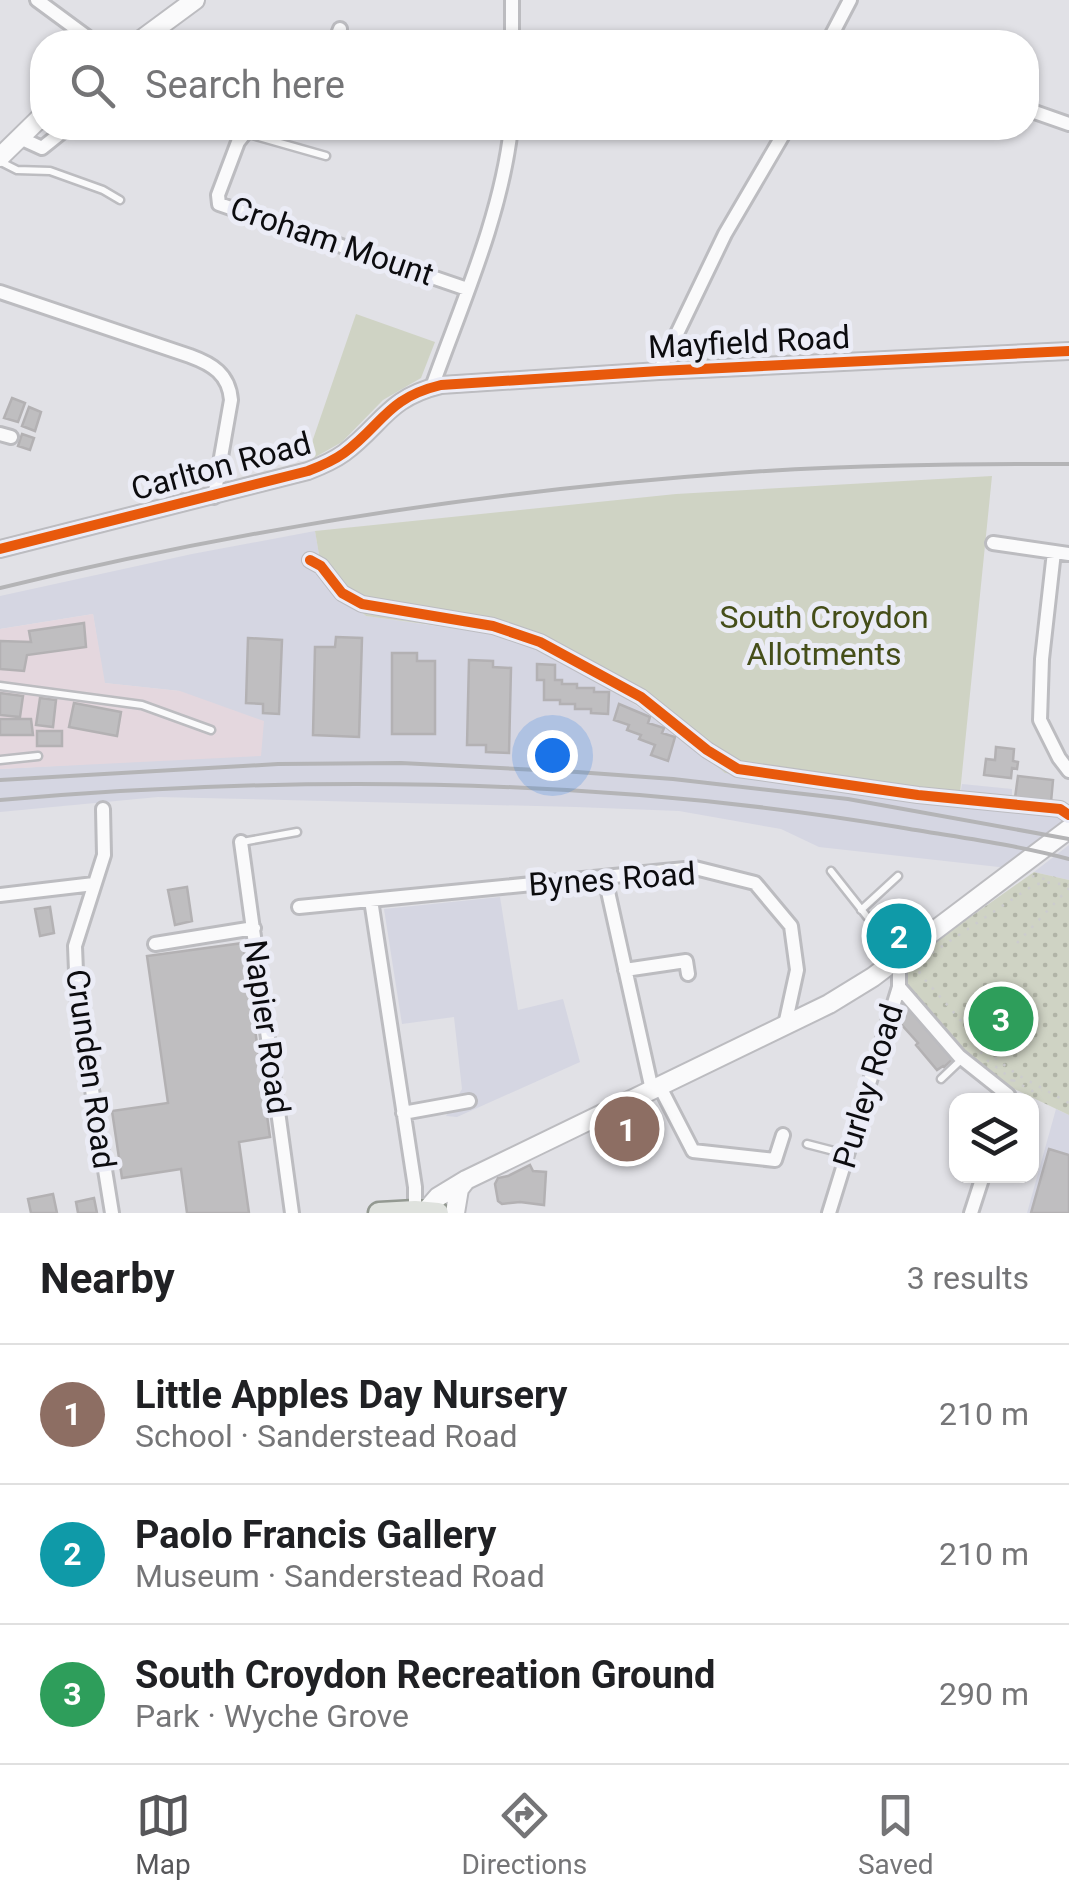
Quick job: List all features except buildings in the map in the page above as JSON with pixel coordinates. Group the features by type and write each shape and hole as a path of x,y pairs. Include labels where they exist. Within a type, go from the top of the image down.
{"main road":[{"path":"154,30 194,0"},
{"path":"0,159 30,128"},
{"path":"379,1213 426,1212 438,1197 466,1180 829,1004 899,964 1069,829"},
{"path":"455,1213 466,1180"}],"street":[{"path":"36,0 77,30"},
{"path":"512,0 512,30"},
{"path":"834,30 850,0"},
{"path":"1039,114 1069,124"},
{"path":"20,138 42,148 52,140"},
{"name":"Croham Mount","path":"240,140 218,204 467,289"},
{"path":"432,387 500,194 510,140"},
{"path":"659,372 724,234 780,140"},
{"path":"0,292 190,356 220,372 231,400 214,496"},
{"name":"Mayfield Road","path":"432,387 463,382 1069,351"},
{"name":"Carlton Road","path":"0,549 297,475 329,463 394,405 432,387"},
{"path":"992,543 1069,554"},
{"path":"1054,552 1042,658 1040,720 1069,772"},
{"path":"310,560 321,566 342,593 362,604 493,626 540,642 640,697 738,769 1060,809 1069,816"},
{"name":"Crunden Road","path":"103,809 104,856 75,946 77,997 112,1213"},
{"name":"Napier Road","path":"241,842 292,1213"},
{"name":"Bynes Road","path":"299,907 695,868 755,883 791,926 797,970 785,1025"},
{"path":"605,878 656,1088 693,1151 775,1160 783,1135"},
{"path":"0,895 94,884"},
{"path":"371,900 414,1186 426,1212"},
{"path":"156,944 254,928"},
{"path":"625,970 686,960 688,974"},
{"name":"Purley Road","path":"829,1213 899,988 899,964"},
{"path":"899,988 963,1058 1002,1093"},
{"path":"403,1113 469,1100"},
{"path":"971,1213 981,1183"}],"lane":[{"path":"277,140 326,156"},
{"path":"0,159 17,170 41,169 103,190 120,200"},
{"path":"0,686 142,705 211,730"},
{"path":"0,760 38,756"},
{"path":"241,842 297,832"},
{"path":"831,871 899,964"},
{"path":"861,910 898,876"},
{"path":"941,1078 963,1058"},
{"path":"808,1144 846,1158"}],"path":[{"path":"1014,871 1069,887 1016,943"},
{"path":"1054,882 1032,886 921,960 918,967 992,1056 1069,1103"},
{"path":"899,964 918,967"},
{"path":"996,992 980,1050 1012,1079 1032,1091 1044,1089"},
{"path":"1008,1093 1012,1079"}],"shaded area":[{"path":"315,531 323,578 366,616 513,637 617,692 691,744 959,802 962,784 1012,789 1012,797 1069,805 1069,820 1008,868 819,847 781,829 679,811 158,797 0,812 0,769 72,765 180,691 104,683 93,614 0,629 0,596"},
{"path":"93,614 105,683 180,691 264,721 261,756 0,769 0,629"},
{"path":"1069,845 1069,880 1034,872"},
{"path":"500,897 518,1010 563,999 580,1062 457,1117 446,1116 462,1089 454,1017 402,1024 384,909"},
{"path":"1056,1109 1069,1115 1069,1213 1027,1213 1035,1183 1039,1183"}],"green space":[{"path":"356,314 435,342 421,378 383,400 342,442 312,459 315,450 310,448"},
{"name":"South Croydon Allotments","path":"992,476 959,803 725,773 617,690 513,636 366,616 323,578 315,531 676,494"},
{"path":"1034,872 1069,880 1069,1115 1039,1101 1039,1093 1023,1093 1010,1087 964,1053 904,986 905,963"}],"railway":[{"path":"0,588 274,530 550,490 777,470 1069,464"},
{"path":"0,780 278,764 401,763 577,772 848,799 1069,839"},
{"path":"0,800 225,786 337,784 562,790 786,810 984,841 1069,859"}],"cycle path":[{"path":"0,549 308,471 344,453 409,397 441,385 1069,351"},
{"path":"310,560 321,566 342,593 362,604 493,626 540,642 641,697 707,750 738,769 918,795 1060,809 1069,815"}],"place":[{"name":"Paolo Francis Gallery","path":"899,936"},
{"name":"South Croydon Recreation Ground","path":"1001,1019"},
{"name":"Little Apples Day Nursery","path":"627,1129"}]}
